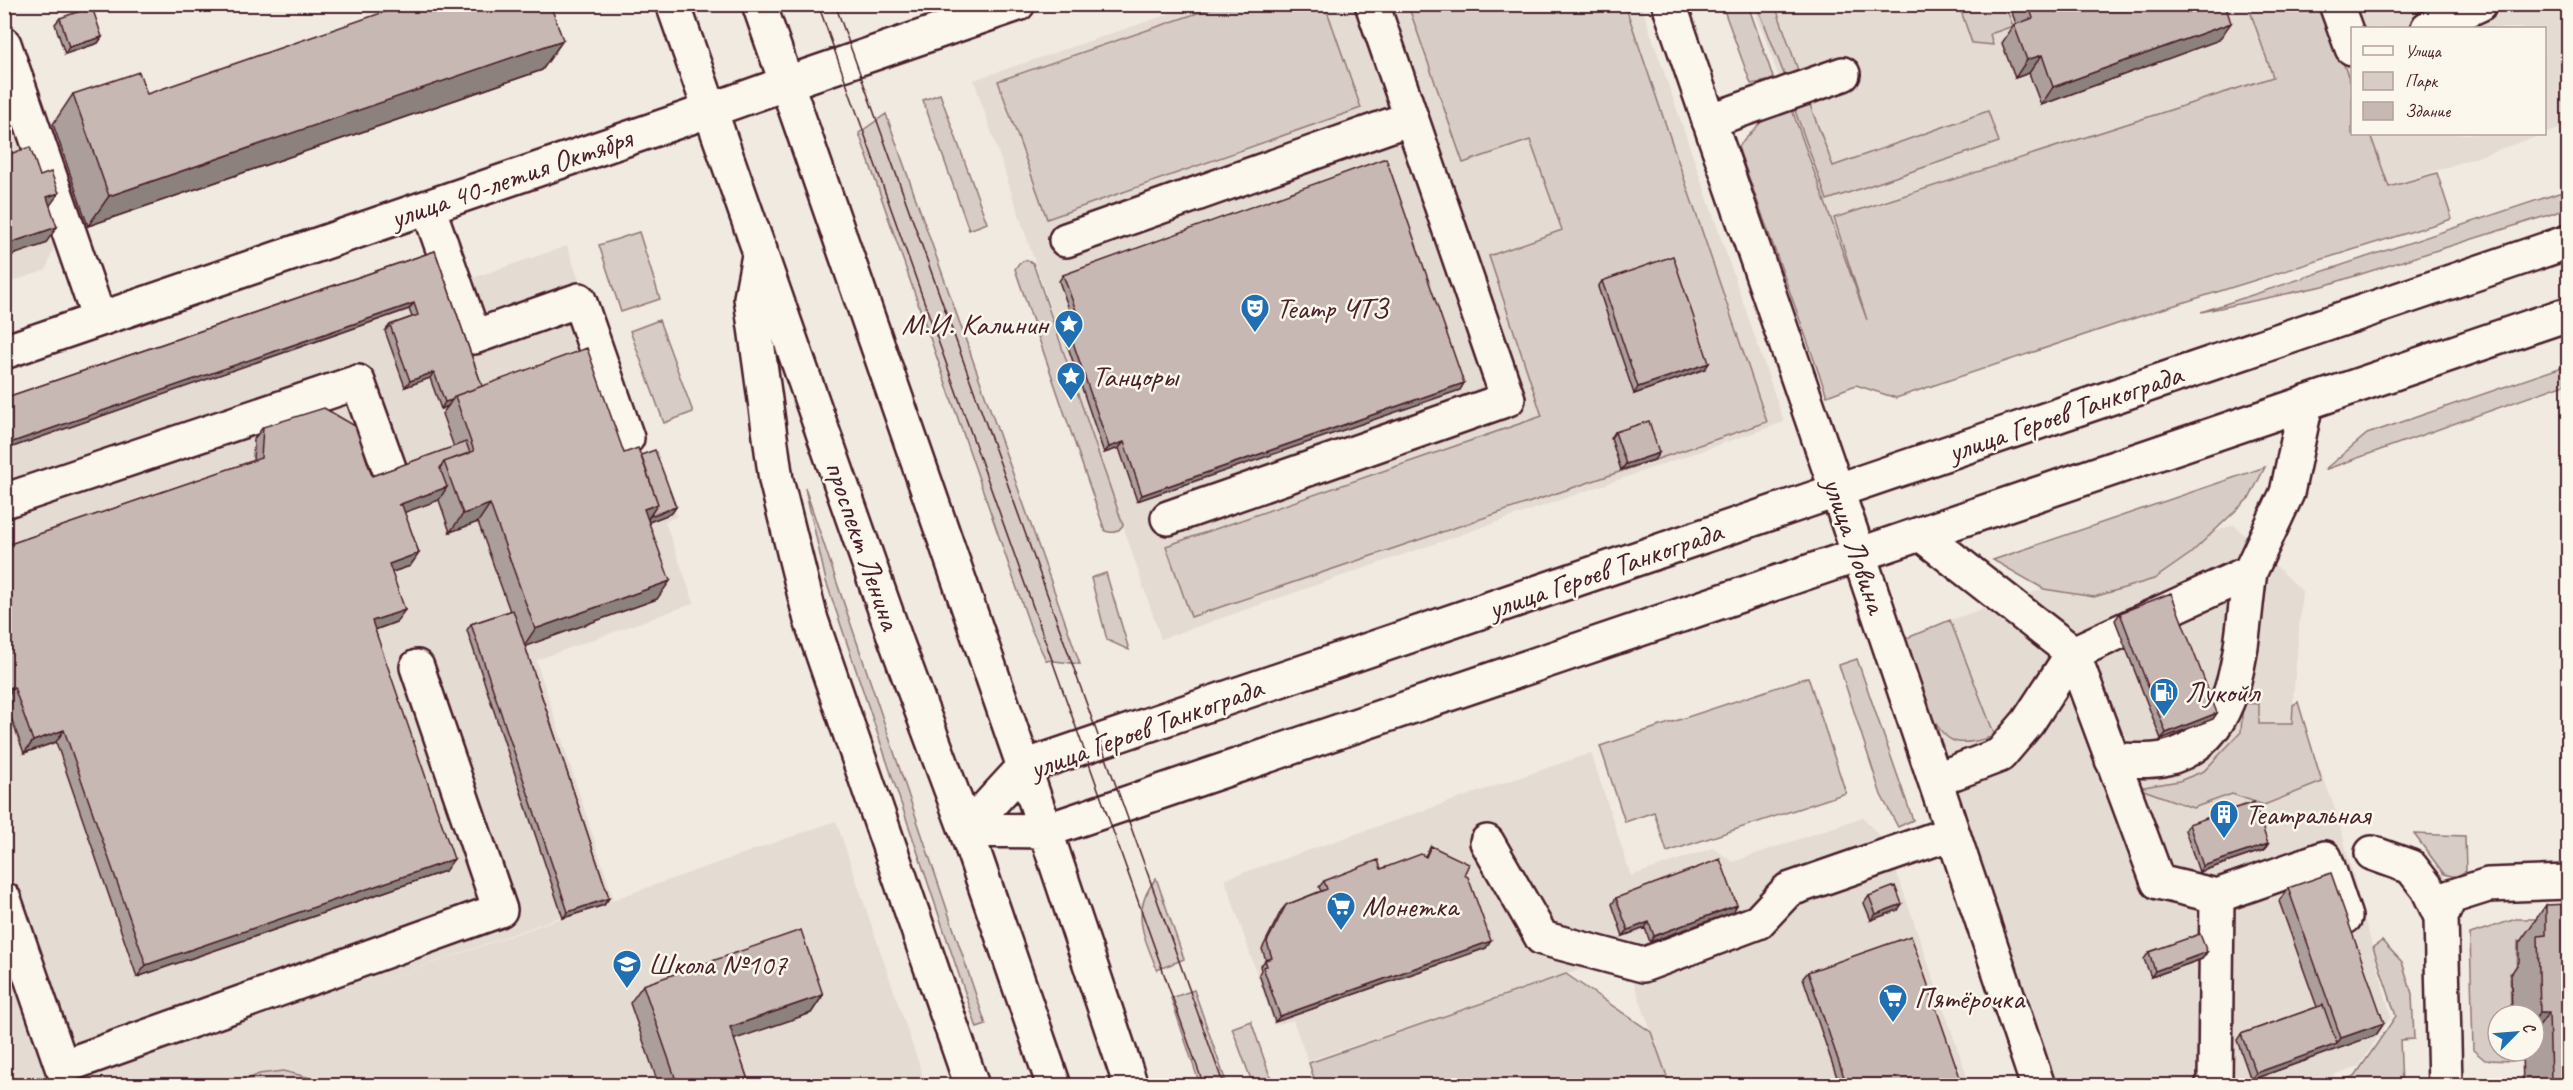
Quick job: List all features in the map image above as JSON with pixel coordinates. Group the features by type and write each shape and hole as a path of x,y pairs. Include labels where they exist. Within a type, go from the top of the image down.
{"main road":[{"name":"проспект Ленина","path":"673,4 896,641 966,830 1054,1086"},
{"path":"759,4 1024,767 1131,1086"},
{"name":"улица 40-летия Октября","path":"4,352 1018,4"},
{"path":"1168,518 1508,399 1372,4"},
{"name":"улица Ловина","path":"1669,4 1837,491 2038,1086"},
{"path":"2336,4 2351,45"},
{"path":"2430,27 2480,4"},
{"path":"4,44 99,319"},
{"path":"1708,121 1844,74"},
{"path":"1066,240 1411,118"},
{"path":"428,207 474,338 579,300 627,438"},
{"name":"улица Героев Танкограда","path":"966,830 1024,767 2568,242"},
{"path":"760,250 751,298 776,480 812,620 972,1086"},
{"name":"улица Героев Танкограда","path":"966,830 1045,831 2568,314"},
{"path":"4,501 358,382 388,468"},
{"path":"2112,760 2163,759 2201,743 2215,726 2229,701 2250,572 2287,493 2306,403"},
{"path":"1921,534 2073,653 2158,882 2217,896 2325,858 2356,948"},
{"path":"1935,780 2000,755 2028,722 2073,653 2250,572"},
{"path":"4,899 62,1067 500,910 417,667"},
{"path":"1487,842 1542,939 1643,964 1758,922 1788,890 1952,833"},
{"path":"2372,853 2411,867 2428,889 2441,917 2445,1086"},
{"path":"2441,917 2450,897 2488,885 2568,882"},
{"path":"2212,1086 2215,1083 2217,896"}],"shaded area":[{"path":"1196,5 1641,5 1784,422 1161,639 974,80"},
{"path":"1753,5 2568,5 2568,126 2546,133 2546,27 2351,27 2351,135 2541,135 1880,359"},
{"path":"4,87 57,239 46,270 5,284"},
{"path":"567,246 640,454 654,450 677,516 665,522 694,603 536,660 613,898 343,995 836,821 926,1085 5,1085 4,398 431,255 444,288"},
{"path":"2234,525 2302,591 2293,700 2336,811 2391,1017 2359,1066 2303,1085 2055,1085 1905,639 1950,620"},
{"path":"1591,753 1631,876 1713,848 1733,862 1863,817 1888,847 1970,1085 1670,1085 1624,955 1308,1061 1293,1020 1274,1025 1225,879"}],"green space":[{"path":"1221,5 1325,5 1361,108 1047,219 998,81"},
{"path":"1408,5 1625,5 1767,422 1191,617 1166,546 1542,416 1489,256 1562,230 1530,140 1463,163"},
{"path":"1722,5 1748,5 1774,80 1751,84"},
{"path":"1757,5 1775,5 1798,70 1793,76 1784,74"},
{"path":"1959,5 2005,5 2013,26 1990,34 1993,45 1972,43"},
{"path":"2248,5 2322,5 2351,84 2351,135 2370,135 2389,187 2437,173 2452,219 2156,311 1896,398 1856,385 1827,396 1738,147 1764,119 1791,107 1867,320 1834,218 2273,77"},
{"path":"940,94 987,223 969,230 923,100"},
{"path":"1803,101 1810,105 1833,166 1988,111 1999,142 1827,200 1793,105"},
{"path":"886,114 1080,664 1046,660 1031,629 859,133"},
{"path":"2568,190 2568,208 2549,215 2323,286 2201,312"},
{"path":"639,232 660,299 621,312 599,245"},
{"path":"1027,260 1033,263 1123,525 1116,532 1105,531 1015,269 1019,263"},
{"path":"659,320 693,412 664,423 630,331"},
{"path":"2568,365 2568,383 2324,470 2367,434"},
{"path":"2265,467 2250,497 2190,554 2154,579 2094,597 2044,589 1993,560"},
{"path":"805,488 986,1025 977,1028 826,581"},
{"path":"1106,573 1129,650 1107,640 1091,578"},
{"path":"1950,620 1995,736 1967,742 1958,742 1948,737 1939,728 1924,698 1905,639"},
{"path":"1857,659 1913,820 1898,827 1881,795 1839,665"},
{"path":"1808,677 1846,793 1667,852 1654,812 1625,822 1600,746"},
{"path":"2298,702 2322,782 2264,805 2232,794 2193,808 2138,788 2179,781 2204,771 2241,732 2243,703 2259,704 2259,724 2292,724 2293,705"},
{"path":"2414,834 2465,836 2466,871 2456,877 2444,874"},
{"path":"1156,878 1184,959 1157,970 1144,934 1141,913 1148,890"},
{"path":"2516,919 2544,919 2544,940 2518,941 2517,973 2510,973 2511,1003 2486,1003 2486,1060 2473,1050 2470,934"},
{"path":"2382,941 2402,962 2412,994 2414,1039 2400,1040 2402,1085 2329,1085 2355,1076 2396,1016 2373,947"},
{"path":"1566,974 1651,1032 1670,1085 1316,1085 1309,1063"},
{"path":"1194,990 1227,1085 1200,1085 1171,998"},
{"path":"1251,1021 1273,1085 1253,1085 1232,1028"},
{"path":"283,1071 307,1077 322,1085 235,1085 259,1074"}],"building":[{"path":"407,4 550,4 563,40 109,196 73,94 139,72 147,94"},
{"path":"2028,4 2225,4 2231,23 2053,87 2042,55 2027,60 2014,25 2033,18"},
{"path":"92,7 102,37 69,47 60,18"},
{"path":"30,147 40,176 51,172 59,193 47,197 57,227 4,245 4,156"},
{"name":"Театр ЧТЗ","path":"1386,158 1464,383 1142,495 1124,442 1109,447 1068,328 1081,324 1063,275"},
{"path":"435,251 482,386 455,396 452,400 445,402 434,372 410,381 390,325 418,315 414,303 4,445 4,398"},
{"path":"1673,256 1709,363 1638,387 1602,281"},
{"path":"587,348 624,453 638,448 658,504 644,509 670,581 535,629 490,504 463,514 444,462 474,451 455,396"},
{"path":"324,408 355,426 372,476 466,442 470,453 444,462 440,468 447,487 398,505 402,505 419,553 389,564 405,610 372,621 454,859 146,965 64,730 33,741 14,687 4,690 4,546 261,458 263,427"},
{"path":"1649,421 1659,453 1626,464 1615,432"},
{"path":"655,450 676,507 650,516 658,504 641,455"},
{"path":"2171,593 2217,713 2166,733 2120,613"},
{"path":"513,610 609,898 568,912 471,624"},
{"name":"Театральная","path":"2254,802 2268,844 2203,866 2189,824"},
{"path":"1431,846 1469,864 1464,875 1468,877 1491,941 1280,1016 1263,967 1267,966 1265,960 1272,958 1267,942 1286,905 1327,889 1324,881 1378,860 1381,869 1421,854 1426,857"},
{"path":"1720,859 1737,905 1654,936 1649,922 1628,930 1616,898"},
{"path":"2331,873 2384,1023 2341,1038 2288,888"},
{"path":"1895,886 1902,904 1876,914 1869,896"},
{"path":"2568,904 2568,1086 2541,1086 2541,1080 2551,1080 2549,1012 2546,1012 2546,1003 2540,1003 2538,936 2546,935 2546,905"},
{"path":"801,930 823,995 730,1027 750,1086 678,1086 643,985"},
{"path":"2200,934 2207,952 2155,971 2149,952"},
{"path":"1911,936 1963,1086 1847,1086 1808,972"},
{"path":"2323,1005 2337,1044 2256,1073 2241,1034"}],"tram line":[{"path":"818,4 1204,1086"},
{"path":"835,4 1224,1086"}],"place":[{"name":"Театр ЧТЗ","path":"1255,334"},
{"name":"М.И. Калинин","path":"1069,350"},
{"name":"Танцоры","path":"1071,402"},
{"name":"Лукойл","path":"2164,718"},
{"name":"Театральная","path":"2224,840"},
{"name":"Монетка","path":"1341,932"},
{"name":"Школа №107","path":"627,990"},
{"name":"Пятёрочка","path":"1893,1024"}]}
